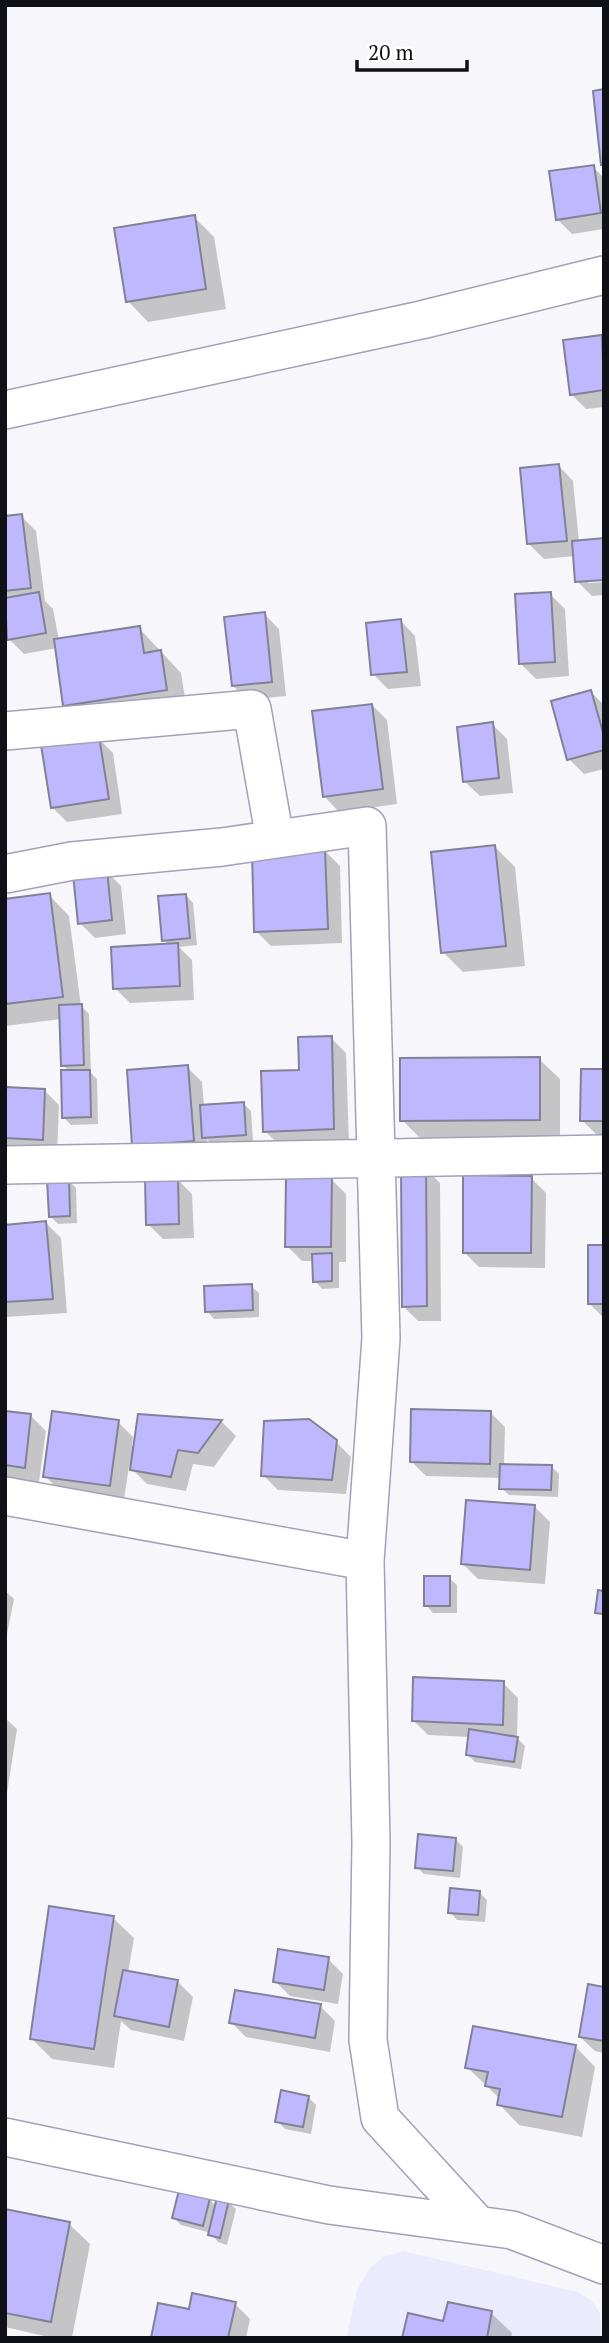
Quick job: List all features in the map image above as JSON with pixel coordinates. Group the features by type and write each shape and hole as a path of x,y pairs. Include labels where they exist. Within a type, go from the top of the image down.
{"street":[{"path":"5,410 421,320 604,275"},
{"path":"5,731 252,709 275,839"},
{"path":"5,874 72,861 222,847 367,826 381,1338 365,1560 371,1842 368,2040 380,2118 478,2225"},
{"path":"5,1165 604,1154"},
{"path":"5,1496 365,1560"},
{"path":"5,2137 330,2205 512,2230 604,2265"}],"shaded area":[{"path":"403,2251 578,2292 592,2301 600,2313 602,2338 346,2338 358,2287 370,2268 383,2257"}],"building":[{"path":"604,89 604,165 601,165 593,91"},
{"path":"594,165 601,213 556,220 549,171"},
{"path":"195,215 206,289 126,302 114,228"},
{"path":"602,335 604,390 570,395 563,340"},
{"path":"559,464 567,541 527,544 520,468"},
{"path":"22,514 31,588 5,591 5,516"},
{"path":"604,538 604,580 575,582 572,541"},
{"path":"39,592 46,633 7,640 5,598"},
{"path":"551,592 555,662 519,664 515,594"},
{"path":"265,612 272,682 232,686 224,617"},
{"path":"401,619 407,672 371,675 366,623"},
{"path":"140,626 144,653 161,650 167,690 63,706 54,639"},
{"path":"591,690 604,736 604,750 567,760 551,701"},
{"path":"372,704 383,789 323,797 312,711"},
{"path":"493,722 499,778 463,782 457,727"},
{"path":"99,736 109,799 51,808 41,745"},
{"path":"495,845 506,946 441,953 431,852"},
{"path":"325,849 328,929 254,932 252,851"},
{"path":"107,870 112,920 78,924 73,874"},
{"path":"50,893 63,997 5,1004 5,899"},
{"path":"186,894 190,938 162,941 158,896"},
{"path":"178,943 180,986 113,989 111,947"},
{"path":"82,1004 84,1065 61,1066 59,1005"},
{"path":"332,1036 334,1129 263,1132 261,1071 299,1070 298,1037"},
{"path":"540,1057 540,1120 400,1121 400,1058"},
{"path":"188,1065 194,1141 132,1146 127,1070"},
{"path":"581,1069 604,1069 604,1121 580,1121"},
{"path":"61,1070 90,1070 91,1117 62,1118"},
{"path":"5,1087 45,1089 43,1140 5,1138"},
{"path":"244,1102 246,1135 202,1138 200,1105"},
{"path":"401,1166 426,1166 427,1306 402,1307"},
{"path":"463,1175 532,1176 531,1253 463,1253"},
{"path":"178,1177 179,1224 146,1225 145,1178"},
{"path":"286,1177 332,1177 331,1247 285,1247"},
{"path":"69,1178 70,1216 49,1217 47,1179"},
{"path":"46,1221 53,1299 5,1302 5,1225"},
{"path":"588,1245 604,1245 604,1304 588,1304"},
{"path":"332,1253 332,1281 313,1282 312,1254"},
{"path":"252,1284 253,1310 205,1312 204,1286"},
{"path":"411,1409 491,1411 490,1464 410,1462"},
{"path":"5,1411 31,1414 25,1468 5,1465"},
{"path":"52,1411 119,1420 110,1486 43,1477"},
{"path":"138,1414 222,1420 198,1453 178,1450 171,1477 130,1470"},
{"path":"309,1419 337,1440 332,1480 261,1476 264,1421"},
{"path":"500,1464 552,1465 551,1490 499,1489"},
{"path":"466,1500 535,1505 530,1570 461,1564"},
{"path":"424,1576 450,1576 450,1606 424,1606"},
{"path":"598,1590 604,1591 604,1614 595,1613"},
{"path":"413,1677 504,1681 503,1725 412,1721"},
{"path":"469,1729 518,1737 514,1762 466,1755"},
{"path":"418,1834 456,1838 453,1871 415,1868"},
{"path":"450,1888 480,1891 478,1915 448,1913"},
{"path":"49,1906 114,1916 94,2049 30,2039"},
{"path":"278,1949 329,1957 324,1990 273,1982"},
{"path":"123,1970 178,1980 169,2027 114,2016"},
{"path":"588,1984 604,1987 604,2041 579,2037"},
{"path":"235,1990 321,2004 315,2038 229,2023"},
{"path":"473,2026 576,2045 562,2117 497,2105 500,2089 485,2086 488,2072 465,2068"},
{"path":"281,2090 309,2096 303,2127 275,2122"},
{"path":"179,2190 210,2198 203,2226 172,2218"},
{"path":"217,2197 229,2200 220,2238 208,2235"},
{"path":"5,2209 70,2222 51,2322 5,2313"},
{"path":"192,2293 236,2302 228,2338 151,2338 158,2303 189,2309"},
{"path":"448,2302 492,2311 487,2338 402,2338 408,2313 443,2321"}]}
